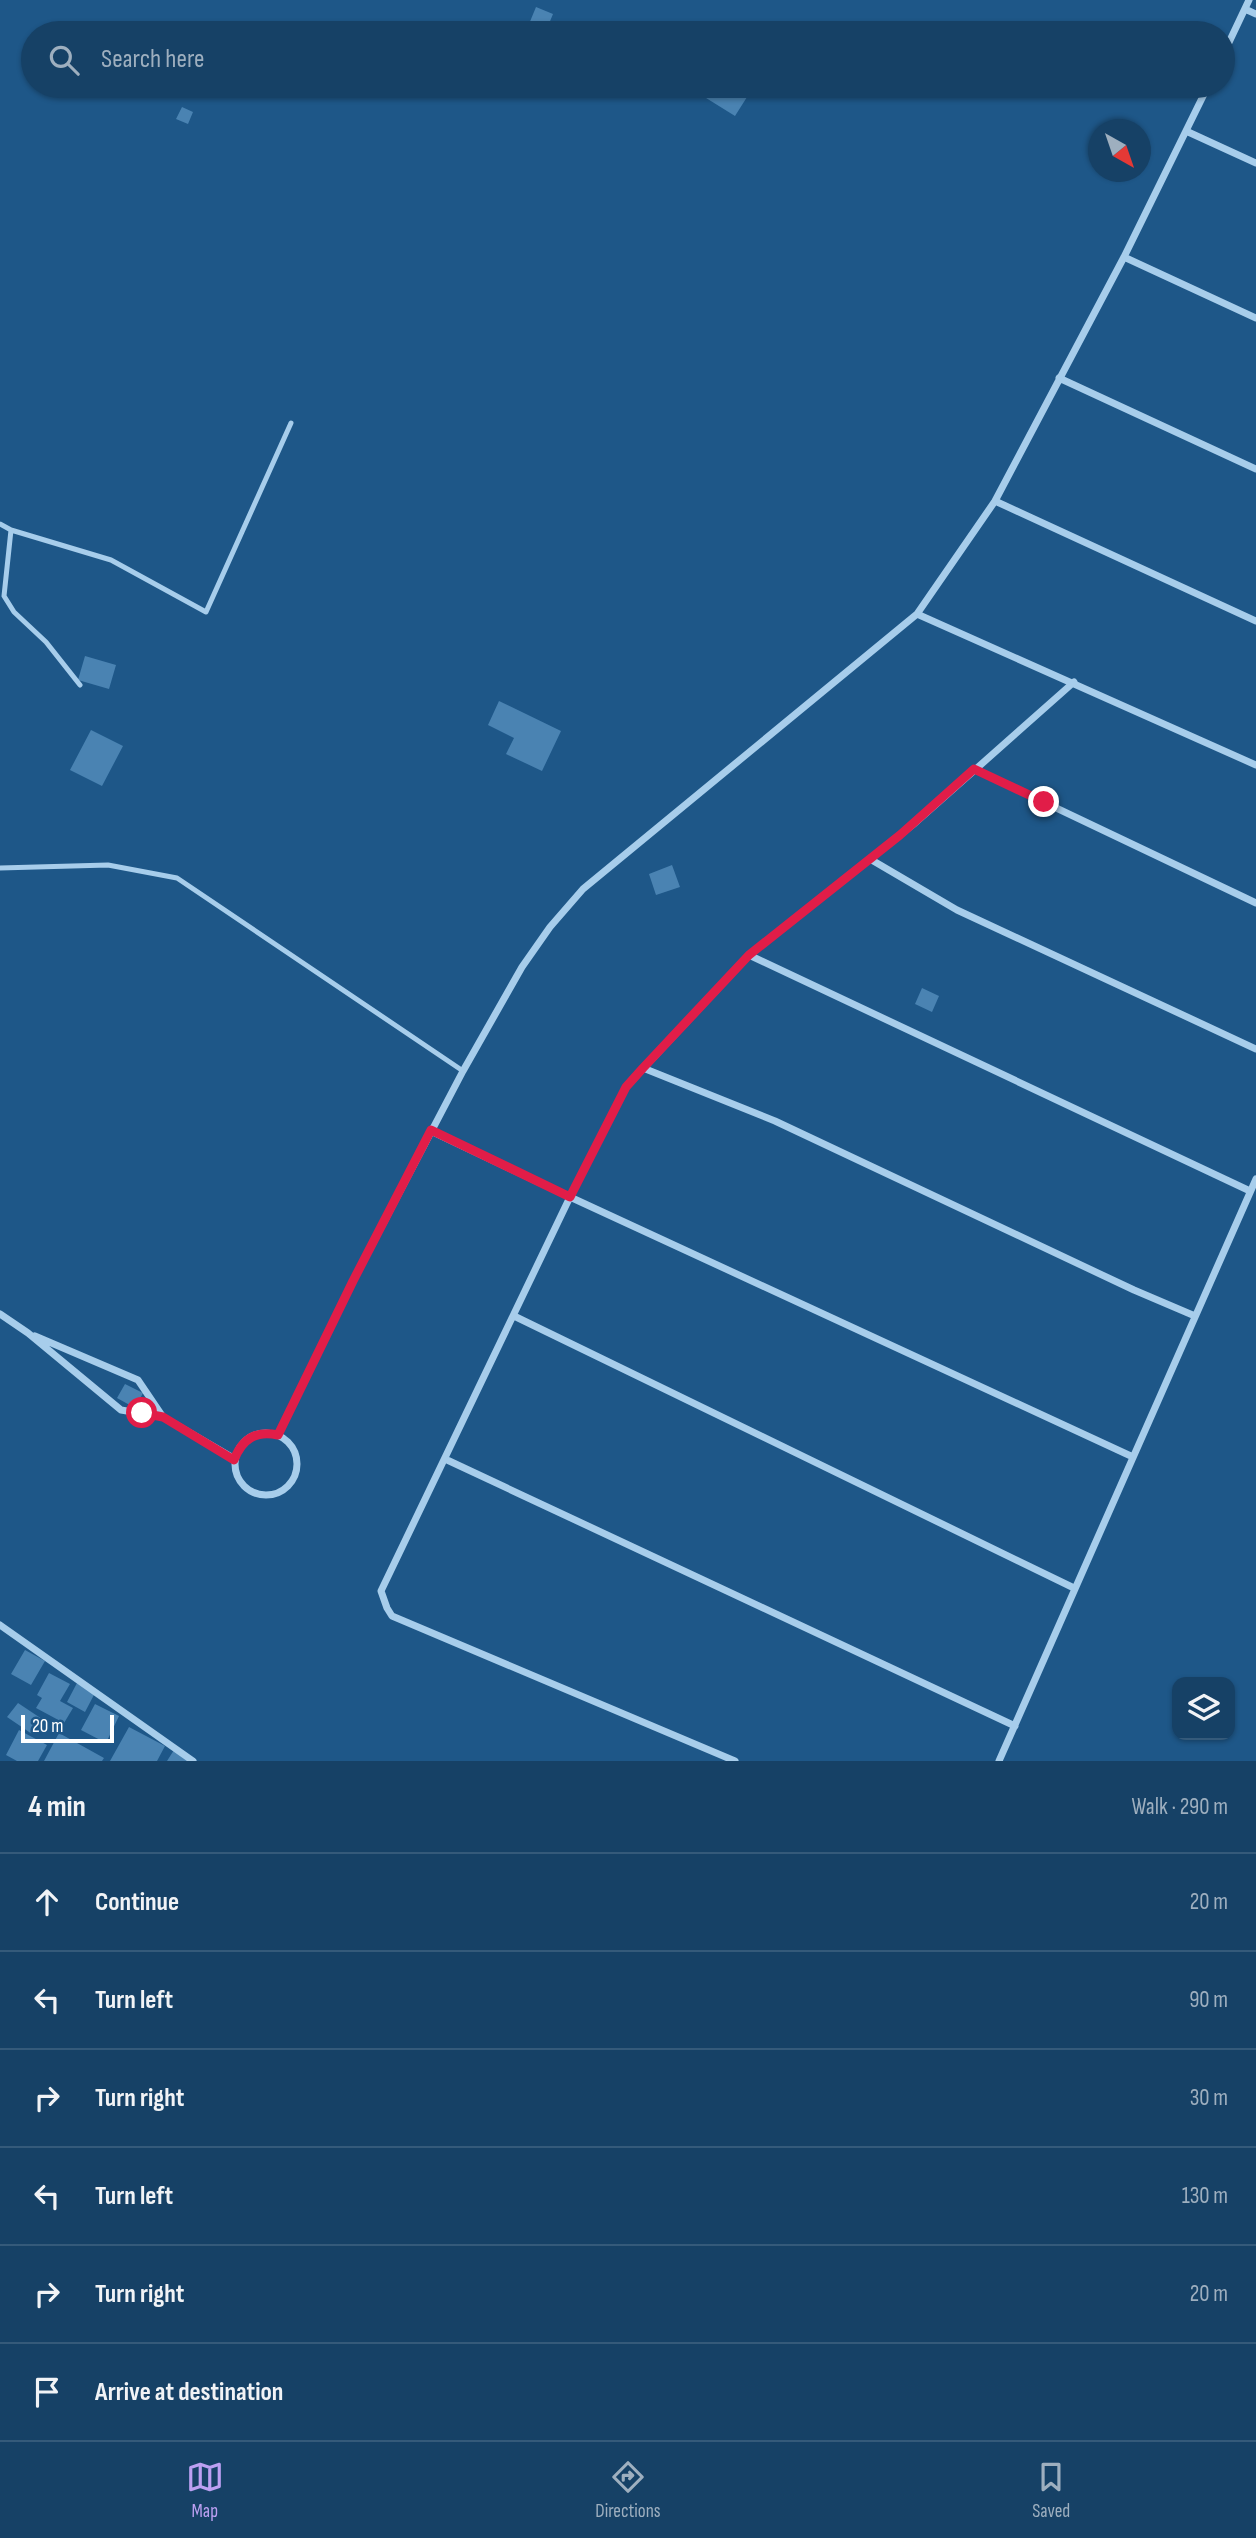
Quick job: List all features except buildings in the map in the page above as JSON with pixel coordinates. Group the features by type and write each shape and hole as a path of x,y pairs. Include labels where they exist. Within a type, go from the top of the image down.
{"street":[{"path":"1235,30 1249,0"},
{"path":"1245,9 1256,14"},
{"path":"278,1435 431,1130 522,967 550,927 583,890 917,614 995,501 1124,257 1202,98"},
{"path":"1186,131 1256,163"},
{"path":"1124,257 1256,318"},
{"path":"1059,378 1256,469"},
{"path":"995,501 1256,621"},
{"path":"917,614 1256,765"},
{"path":"735,1761 392,1616 381,1591 570,1197 626,1087 749,955 870,859 1074,682"},
{"path":"974,769 1256,903"},
{"path":"870,859 957,910 1256,1049"},
{"path":"749,955 1250,1191"},
{"path":"643,1068 775,1121 1134,1290 1195,1316"},
{"path":"431,1130 1133,1457"},
{"path":"999,1761 1256,1179"},
{"path":"0,1314 28,1333 121,1410 163,1417 234,1460"},
{"path":"514,1316 1074,1588"},
{"path":"28,1333 138,1380 163,1417"},
{"path":"256,1434 278,1435 287,1440 297,1458 297,1469 287,1487 268,1496 246,1489 235,1471 234,1460 238,1449 256,1434"},
{"path":"446,1459 1015,1726"},
{"path":"0,1625 194,1761"}],"lane":[{"path":"0,524 11,530 111,560 206,612 292,422"},
{"path":"11,530 4,596 13,612 46,642 79,685"},
{"path":"0,868 108,865 177,878 463,1072"}],"route":[{"path":"142,1413 163,1417 234,1460 238,1449 256,1434 278,1435 431,1130 570,1197 626,1087 749,955 915,823 974,769 1044,802"}]}
